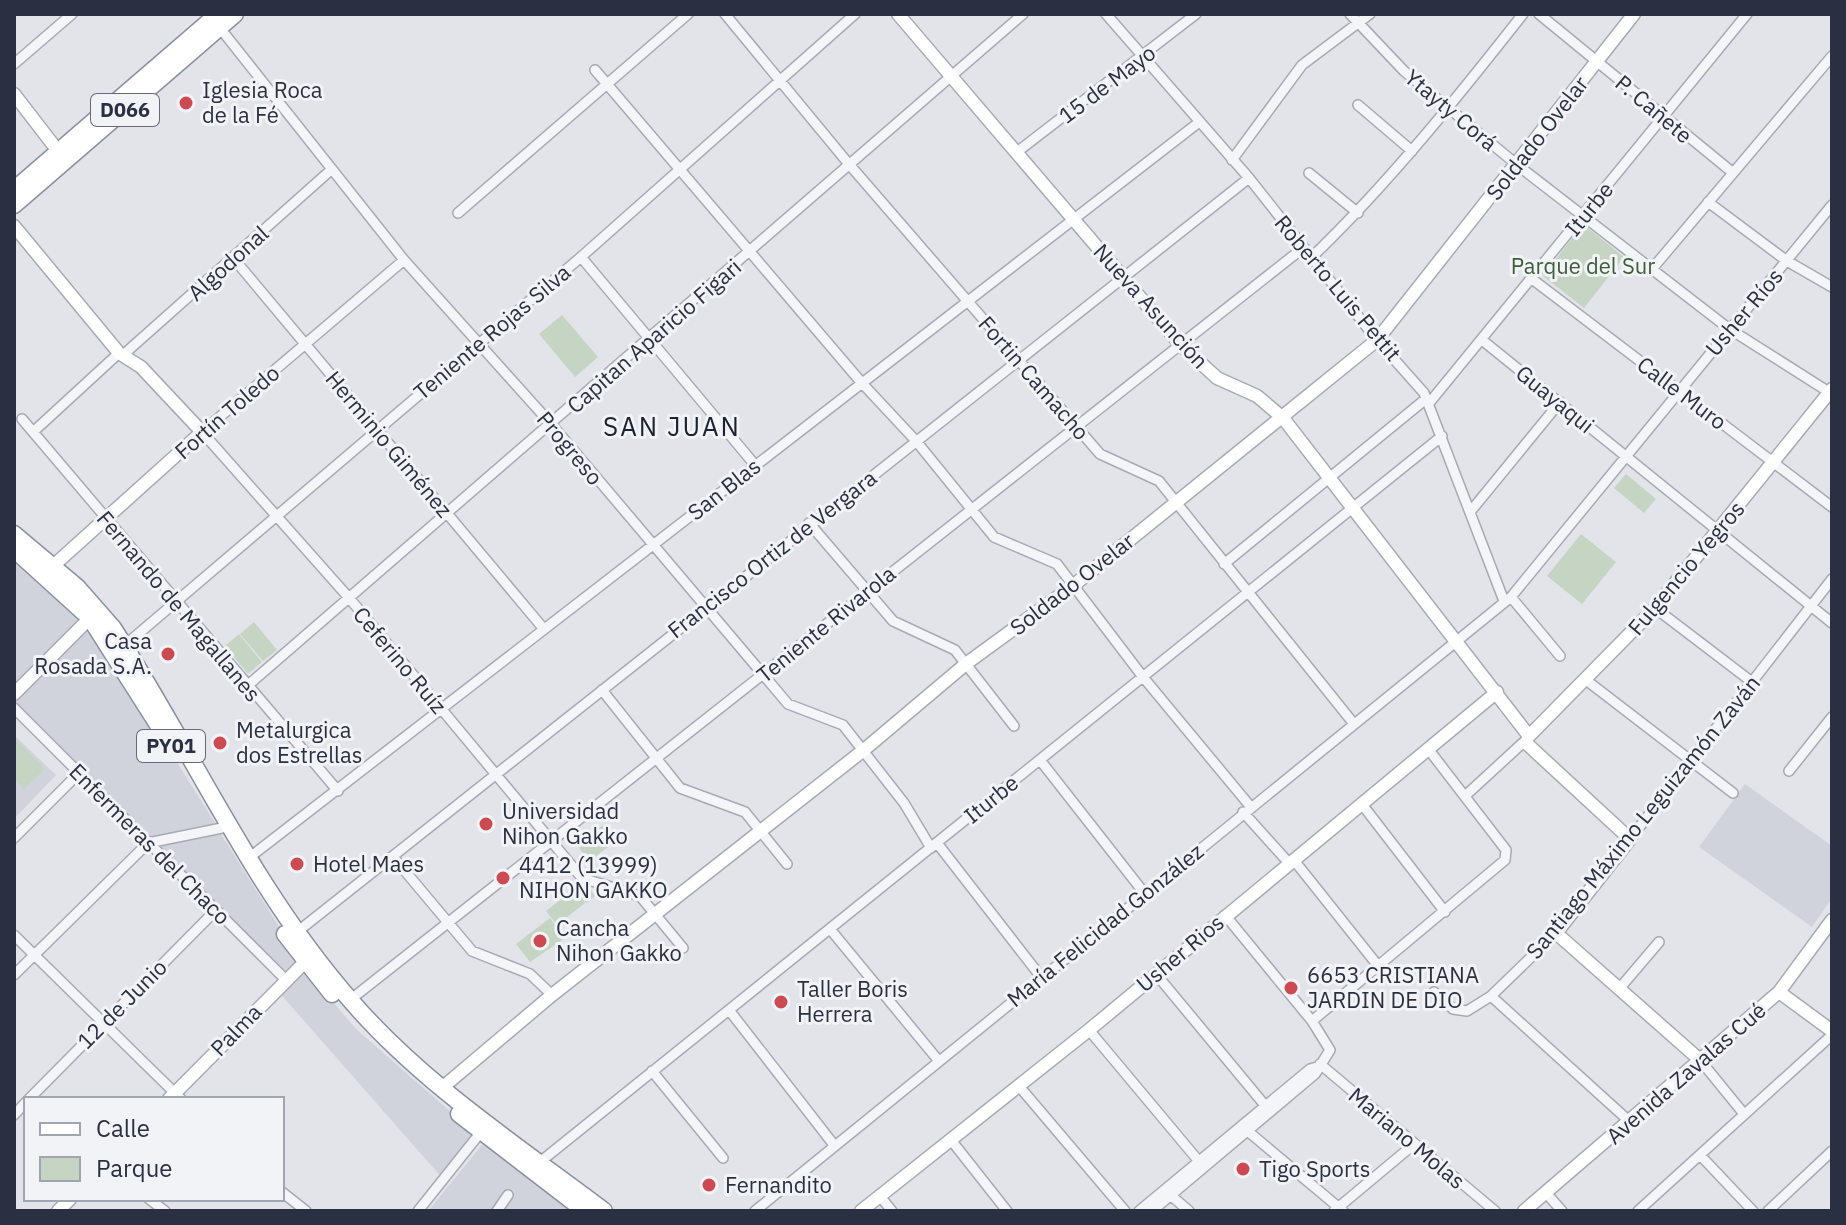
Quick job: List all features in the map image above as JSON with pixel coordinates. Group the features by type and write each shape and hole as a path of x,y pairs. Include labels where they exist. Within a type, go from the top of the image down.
{"highway":[{"name":"D066","path":"14,190 219,21 235,14"},
{"name":"D066","path":"14,205 219,21"},
{"name":"PY01","path":"14,534 93,604 124,646 297,932 350,1000 481,1132 585,1211"},
{"name":"PY01","path":"14,549 90,618 305,962 361,1027 439,1090 604,1211"}],"street":[{"path":"458,213 688,14"},
{"name":"Fortin Camacho","path":"725,14 848,163 1100,454 1159,481 1354,724"},
{"name":"Teniente Rojas Silva","path":"124,646 477,342 581,257 855,14"},
{"name":"Nueva Asunción","path":"898,14 1180,344 1217,378 1257,396 1283,418 1497,692 1527,740 1630,839"},
{"name":"Capitan Aparicio Figari","path":"247,686 1023,14"},
{"name":"Roberto Luis Pettit","path":"1106,14 1249,178 1428,400 1470,512 1508,599 1560,656"},
{"name":"15 de Mayo","path":"1017,152 1196,14"},
{"name":"Ytayty Corá","path":"1350,14 1404,71 1516,164 1728,328 1831,392"},
{"path":"1232,160 1302,65 1370,14"},
{"path":"1311,258 1358,213 1412,151 1523,14"},
{"name":"P. Cañete","path":"1539,14 1732,172"},
{"name":"Soldado Ovelar","path":"439,1090 654,913 865,749 967,663 1074,585 1377,340 1634,14"},
{"name":"Iturbe","path":"1224,564 1428,400 1482,340 1747,14"},
{"path":"14,64 65,16"},
{"name":"Progreso","path":"219,21 404,260 552,425 788,704 843,725 865,749 934,846 1041,977"},
{"path":"1652,269 1832,56"},
{"path":"595,70 861,382 916,441 994,537 1057,564 1247,809 1379,967"},
{"path":"14,94 58,151"},
{"path":"1358,105 1412,151"},
{"name":"San Blas","path":"250,857 1198,123"},
{"name":"Algodonal","path":"33,432 234,259 332,169"},
{"path":"1309,173 1358,213"},
{"name":"Francisco Ortiz de Vergara","path":"297,932 394,858 809,523 1249,178"},
{"path":"1708,202 1787,261 1832,287"},
{"name":"Usher Ríos","path":"1627,457 1728,328 1832,205"},
{"name":"Ceferino Ruíz","path":"14,226 350,599 582,878 629,890 640,896 683,948"},
{"name":"Teniente Rivarola","path":"350,1000 655,756 764,674 1303,248"},
{"path":"581,257 648,341 755,465"},
{"name":"Herminio Giménez","path":"234,259 543,628"},
{"name":"Fortín Toledo","path":"53,566 202,432 404,260"},
{"name":"Calle Muro","path":"1532,279 1832,507"},
{"name":"Guayaqui","path":"1482,340 1832,623"},
{"name":"Fulgencio Yegros","path":"1527,740 1655,608 1831,392"},
{"path":"1470,512 1560,402"},
{"name":"Fernando de Magallanes","path":"22,419 338,791"},
{"name":"Iturbe","path":"540,1162 1351,506 1442,436"},
{"path":"1457,642 1508,599 1627,457"},
{"path":"809,523 893,621 955,650 1014,726"},
{"name":"Santiago Máximo Leguizamón Zaván","path":"1434,992 1461,1013 1491,996 1556,933 1832,579"},
{"path":"1655,608 1752,682"},
{"path":"14,694 90,618"},
{"name":"María Felicidad González","path":"755,1211 1247,809 1457,642"},
{"path":"1586,680 1733,793"},
{"path":"602,690 680,788 745,812 787,864"},
{"name":"Usher Rios","path":"861,1211 1089,1030 1290,860 1497,692"},
{"name":"Enfermeras del Chaco","path":"14,708 285,979"},
{"path":"1789,771 1832,717"},
{"path":"1465,796 1527,740"},
{"path":"1312,1021 1445,912 1507,855 1429,750"},
{"path":"1040,760 1145,894"},
{"path":"14,838 79,773"},
{"path":"1361,803 1445,912"},
{"path":"14,975 148,843 222,828"},
{"path":"394,858 472,951 530,974 552,995"},
{"name":"12 de Junio","path":"32,1097 216,910"},
{"path":"1139,1211 1167,1193 1267,1109 1315,1074 1330,1050 1312,1021 1225,915"},
{"name":"Avenida Zavalas Cué","path":"1524,1211 1779,992 1832,920"},
{"path":"830,929 938,1060"},
{"path":"1556,933 1700,1060 1744,1114"},
{"path":"14,935 175,1097"},
{"path":"1619,989 1659,942"},
{"name":"Palma","path":"175,1097 285,979 305,962"},
{"path":"1156,974 1267,1109"},
{"path":"1638,1211 1832,1033 1779,992"},
{"path":"1491,996 1629,1121"},
{"path":"729,1010 834,1145"},
{"path":"1089,1030 1201,1165"},
{"name":"Mariano Molas","path":"1319,1065 1495,1211"},
{"path":"652,1071 723,1158"},
{"path":"1018,1085 1125,1211"},
{"path":"1244,1128 1339,1210 1413,1145"},
{"path":"418,1211 481,1132"},
{"path":"951,1140 1007,1211"},
{"path":"1768,1211 1832,1151"},
{"path":"1700,1155 1753,1211"},
{"path":"1152,1211 1167,1193"},
{"path":"1167,1193 1189,1211"},
{"path":"1546,1193 1562,1211"},
{"path":"284,1194 306,1211"},
{"path":"497,1211 508,1195"},
{"path":"879,1195 892,1211"}],"shaded area":[{"path":"14,560 92,627 217,826 147,839 14,707"},
{"path":"14,735 56,775 14,819"},
{"path":"1745,784 1832,846 1832,898 1812,927 1699,847"},
{"path":"219,831 306,970 356,1029 475,1133 444,1180 276,989 285,980 148,843"},
{"path":"486,1140 578,1211 428,1211"}],"green space":[{"name":"Parque del Sur","path":"1583,224 1624,257 1584,308 1543,276"},
{"path":"562,315 598,357 575,377 539,334"},
{"path":"1626,474 1656,499 1644,513 1614,488"},
{"path":"1581,534 1616,562 1582,604 1547,576"},
{"path":"254,622 277,650 263,661 240,634"},
{"path":"239,634 262,662 248,674 225,646"},
{"path":"14,737 45,769 24,789 14,779"},
{"path":"603,825 615,842 589,861 577,845"},
{"path":"589,888 595,896 586,903 582,898 585,903 557,925 546,911 574,889 580,896"},
{"name":"Cancha Nihon Gakko","path":"550,918 565,938 530,962 516,944"}],"place":[{"name":"Iglesia Roca de la Fé","path":"186,103"},
{"name":"Casa Rosada S.A.","path":"168,654"},
{"name":"Metalurgica dos Estrellas","path":"220,743"},
{"name":"Universidad Nihon Gakko","path":"486,824"},
{"name":"Hotel Maes","path":"297,864"},
{"name":"4412 (13999) NIHON GAKKO","path":"503,878"},
{"name":"Cancha Nihon Gakko","path":"540,941"},
{"name":"6653 CRISTIANA JARDIN DE DIO","path":"1291,988"},
{"name":"Taller Boris Herrera","path":"781,1002"},
{"name":"Tigo Sports","path":"1243,1169"},
{"name":"Fernandito","path":"709,1185"}],"district":[{"name":"SAN JUAN","path":"672,427"}]}
